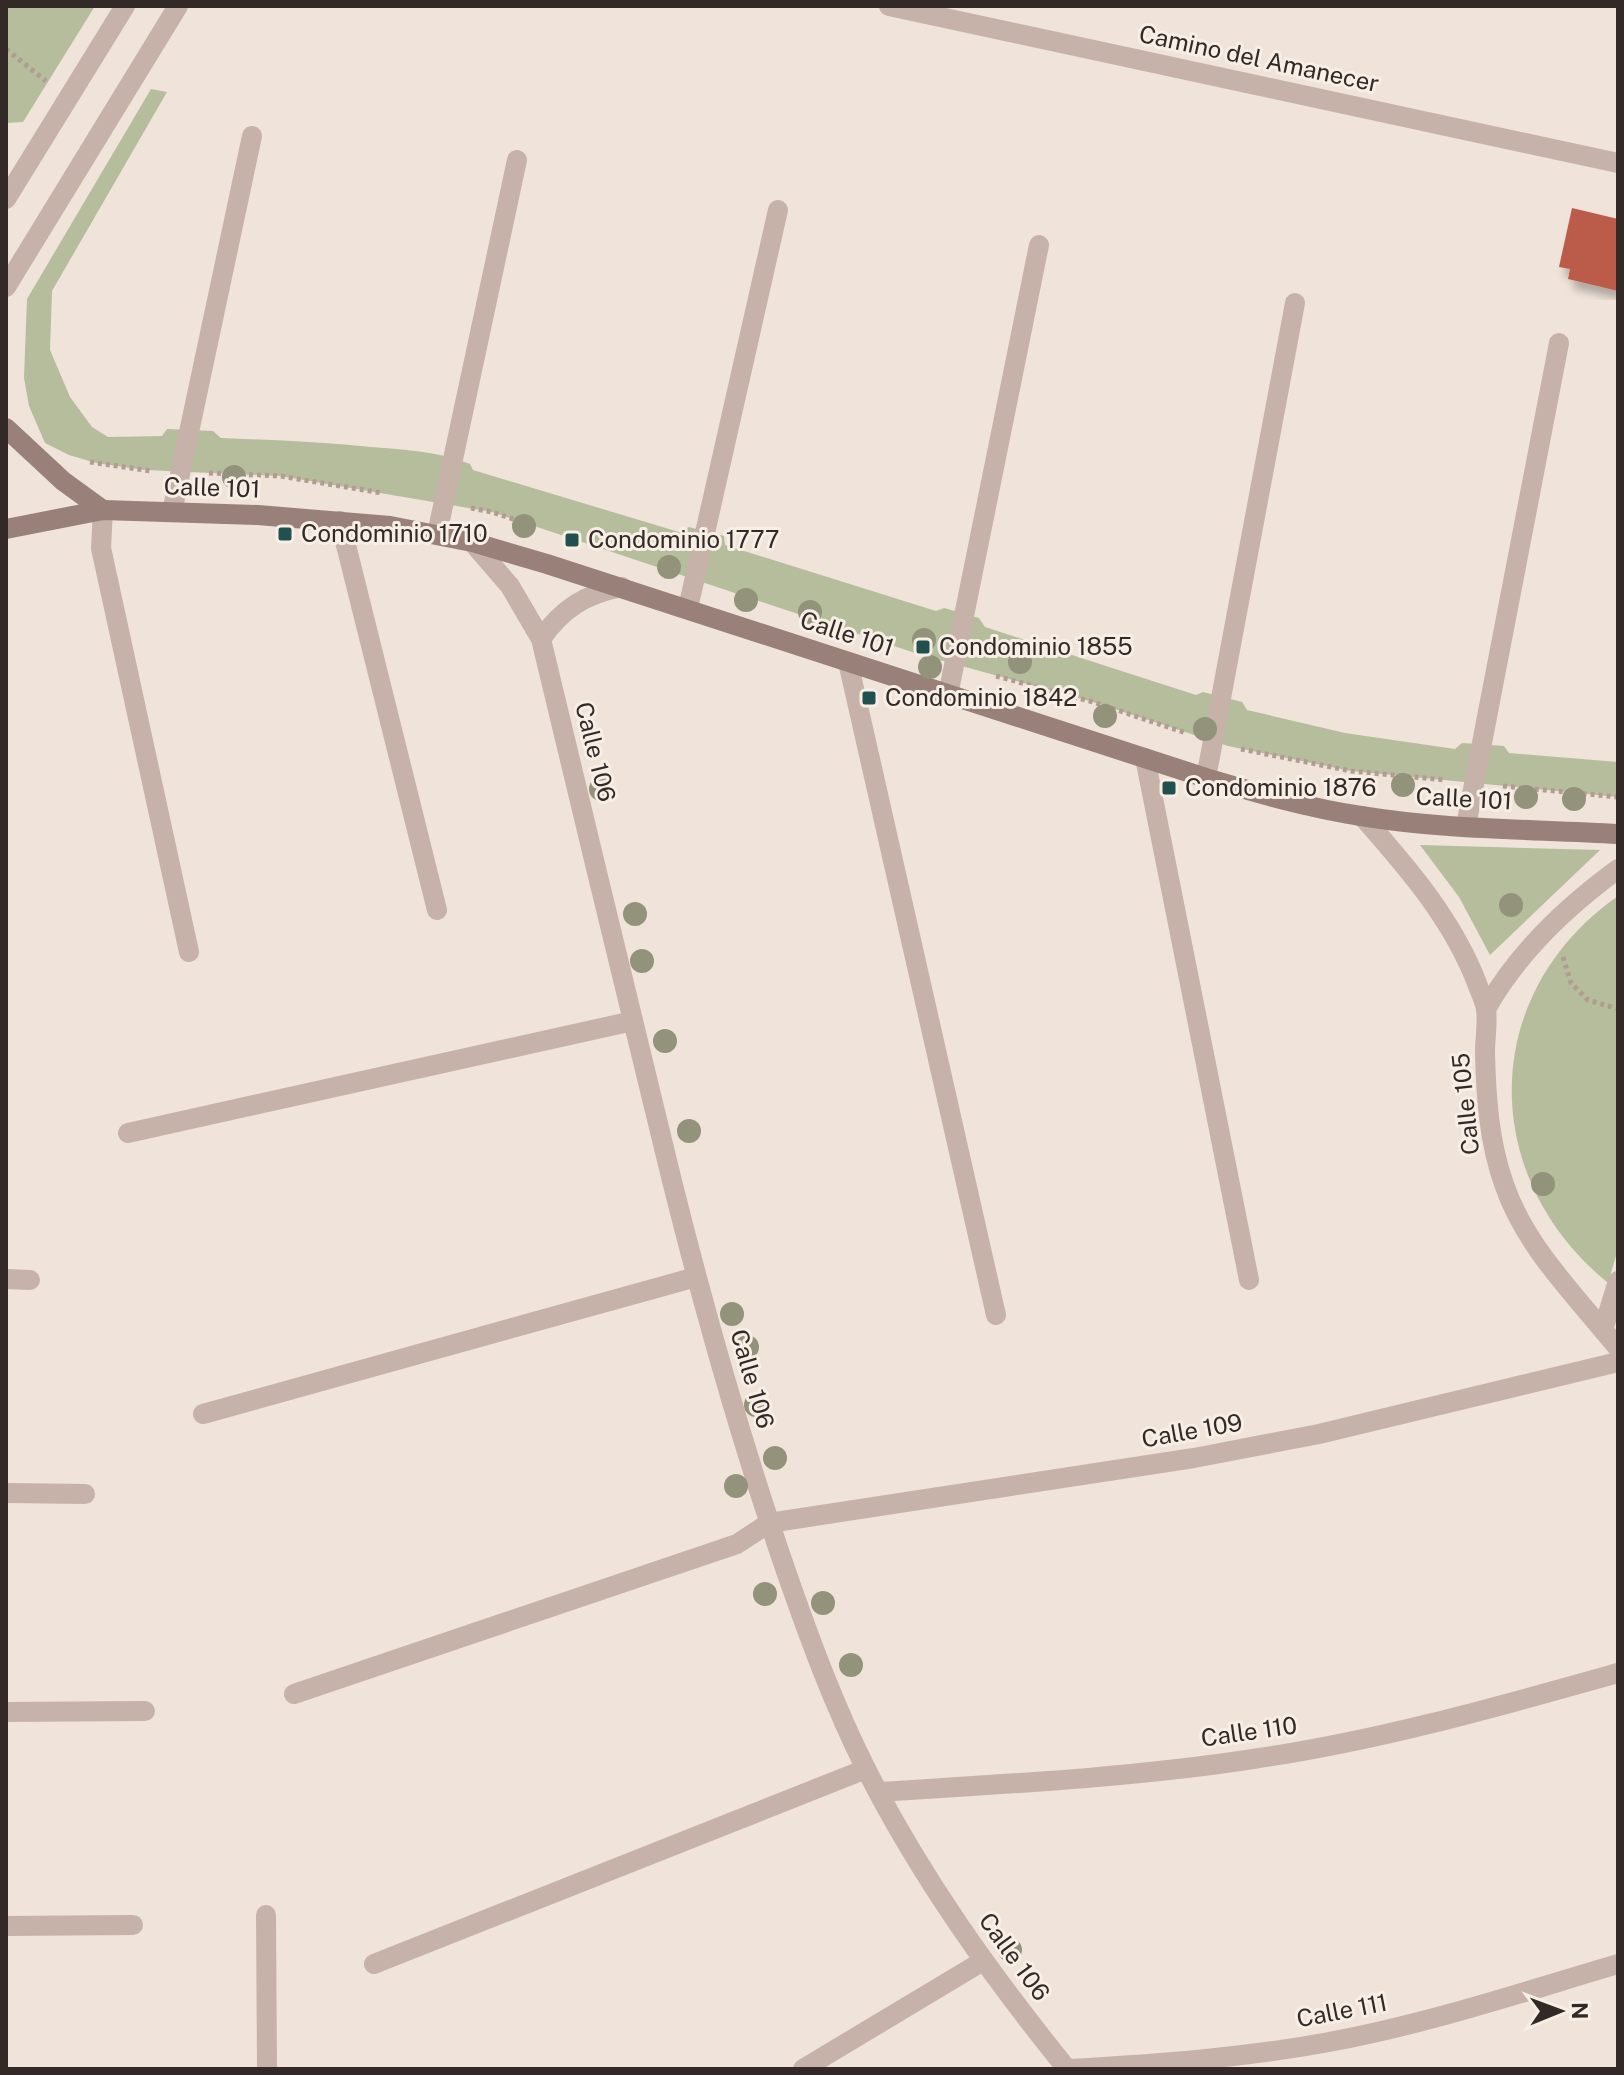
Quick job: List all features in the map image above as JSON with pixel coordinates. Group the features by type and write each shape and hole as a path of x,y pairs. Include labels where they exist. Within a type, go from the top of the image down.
{"main road":[{"path":"6,428 63,481 103,510"},
{"name":"Calle 101","path":"6,529 103,510 340,521 437,534 622,587 948,695 1285,801 1362,816 1466,826 1618,834"}],"street":[{"path":"6,199 125,6"},
{"path":"6,287 178,6"},
{"name":"Camino del Amanecer","path":"889,6 1618,163"},
{"path":"172,512 252,136"},
{"path":"437,534 517,160"},
{"path":"688,608 778,210"},
{"path":"948,695 1039,245"},
{"path":"1206,778 1295,303"},
{"path":"1466,826 1559,343"},
{"path":"103,510 101,548 189,952"},
{"path":"340,521 437,910"},
{"name":"Calle 106","path":"472,542 510,586 541,639 696,1277 730,1401 769,1523 835,1703 866,1769 928,1878 983,1961 1068,2069"},
{"path":"541,639 567,608 593,594 622,587"},
{"path":"848,662 996,1315"},
{"path":"1145,758 1249,1280"},
{"name":"Calle 105","path":"1362,816 1439,910 1458,942 1486,1009 1488,1113 1504,1185 1531,1240 1618,1348"},
{"path":"1486,1009 1522,955 1565,912 1618,869"},
{"path":"128,1133 633,1021"},
{"path":"203,1414 696,1277"},
{"path":"6,1279 30,1280"},
{"path":"1603,1330 1618,1281"},
{"name":"Calle 109","path":"769,1523 1194,1458 1319,1434 1618,1362"},
{"path":"6,1493 85,1494"},
{"path":"294,1694 737,1544 769,1523"},
{"name":"Calle 110","path":"879,1792 1083,1778 1252,1759 1408,1730 1618,1673"},
{"path":"6,1712 145,1711"},
{"path":"374,1964 866,1769"},
{"path":"266,1915 267,2069"},
{"path":"6,1926 133,1925"},
{"path":"803,2069 983,1961"},
{"name":"Calle 111","path":"1068,2069 1239,2056 1330,2042 1419,2022 1618,1964"}],"path":[{"path":"6,49 68,100"},
{"path":"1561,950 1571,983 1588,1000 1618,1009"}],"green space":[{"path":"6,6 95,6 23,122 6,123"},
{"path":"151,89 167,92 52,291 50,350 70,397 92,427 108,437 162,436 167,429 213,431 221,438 352,445 446,456 470,464 473,470 679,532 689,527 724,536 725,545 936,611 944,608 979,618 985,627 1196,695 1203,692 1242,702 1247,710 1345,733 1455,749 1462,743 1504,746 1509,753 1618,762 1618,797 1351,771 1228,746 1093,702 918,654 492,512 280,476 145,470 96,463 69,455 45,443 29,406 24,378 27,299"},
{"path":"1420,845 1600,850 1490,955 1459,897"},
{"path":"1618,896 1618,1249 1608,1283 1565,1240 1535,1192 1517,1140 1512,1086 1519,1034 1539,983 1572,936"}],"building":[{"path":"1572,208 1618,219 1618,291 1568,279 1570,269 1559,267"}],"place":[{"name":"Condominio 1710","path":"285,534"},
{"name":"Condominio 1777","path":"572,540"},
{"name":"Condominio 1855","path":"923,647"},
{"name":"Condominio 1842","path":"869,698"},
{"name":"Condominio 1876","path":"1169,788"}]}
